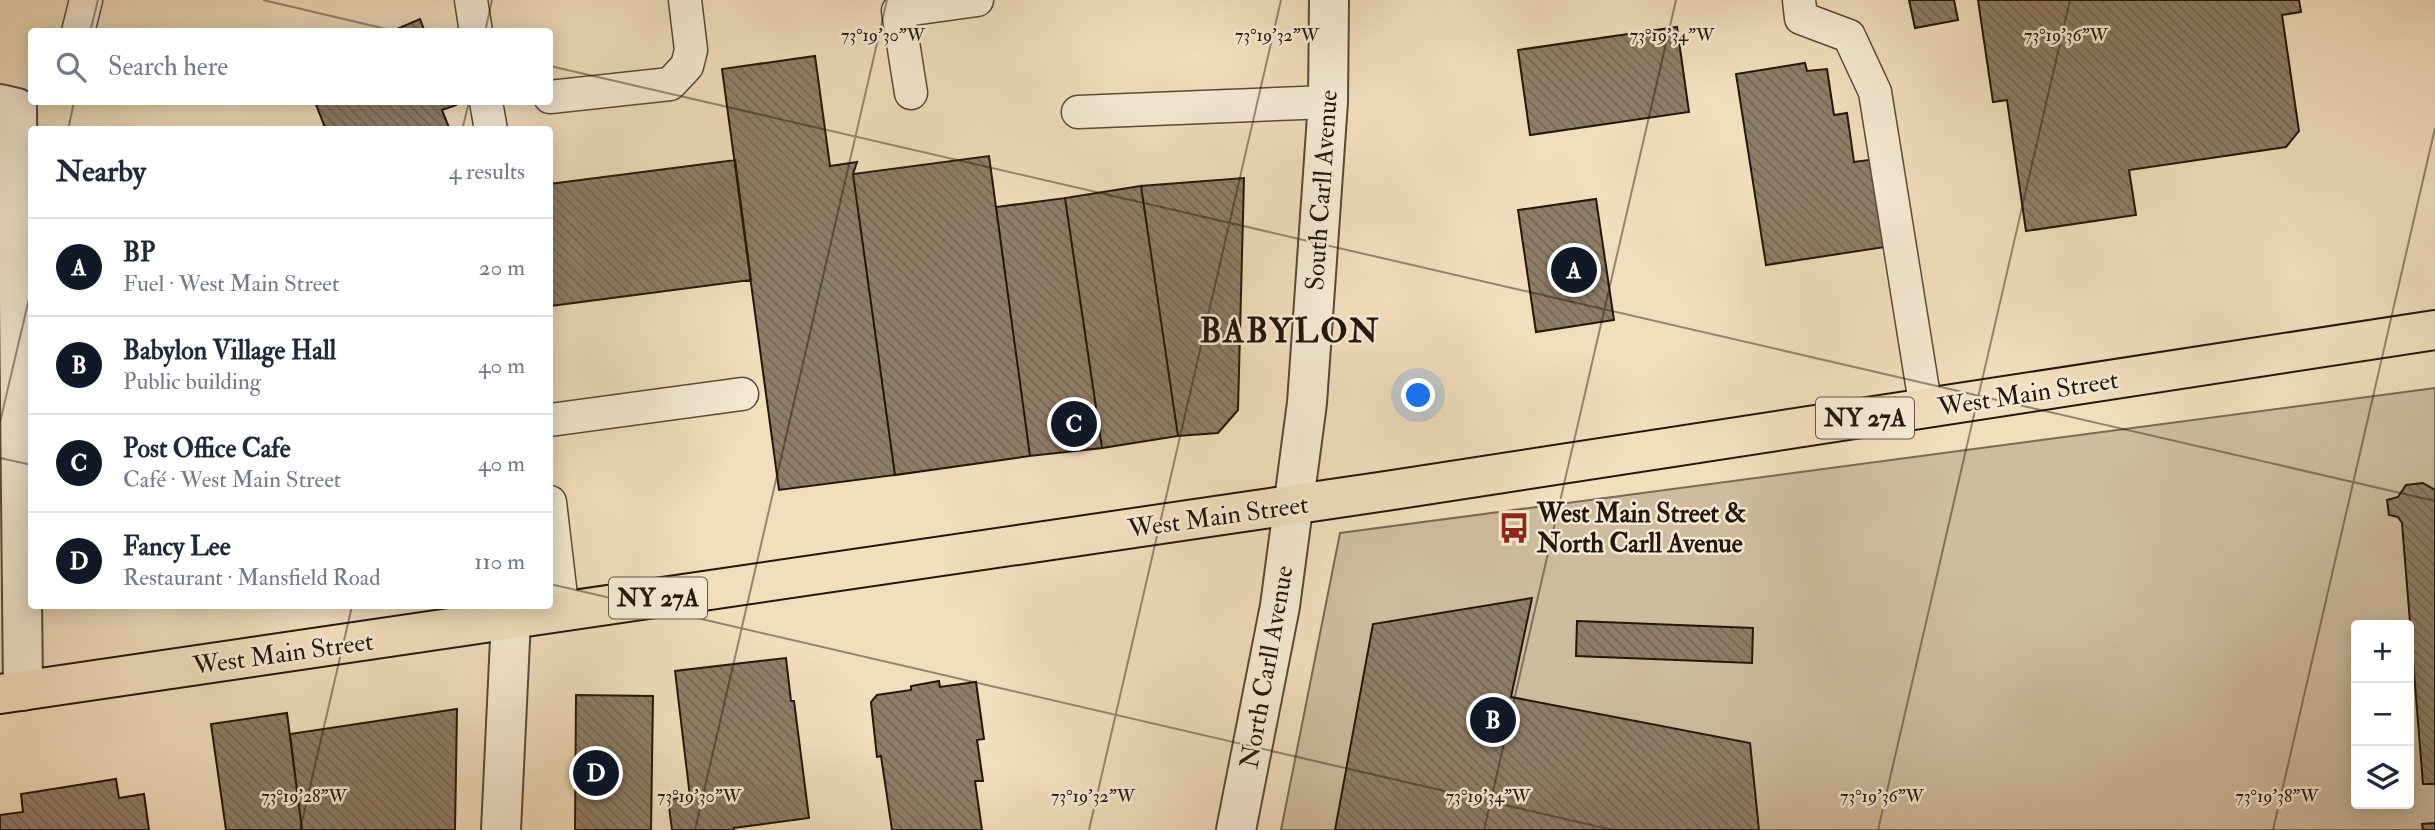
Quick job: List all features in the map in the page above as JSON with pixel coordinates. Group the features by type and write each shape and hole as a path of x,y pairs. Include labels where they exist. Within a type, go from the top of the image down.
{"main road":[{"name":"West Main Street","path":"11,693 1294,504 2435,330"}],"street":[{"name":"South Carll Avenue","path":"1294,504 1307,403 1328,102 1329,0"},
{"path":"11,693 17,104"},
{"name":"North Carll Avenue","path":"1236,830 1280,607 1294,504"},
{"path":"501,830 511,619"}],"lane":[{"path":"79,28 86,0"},
{"path":"471,0 474,28"},
{"path":"553,97 670,84 687,66 691,50 685,0"},
{"path":"911,93 898,11 977,0"},
{"path":"1799,0 1801,18 1849,36 1875,92 1926,408"},
{"path":"1078,112 1328,102"},
{"path":"553,420 742,394"},
{"path":"553,527 563,612"}],"shaded area":[{"path":"2435,388 2435,830 1281,830 1340,533"}],"building":[{"path":"1909,0 1954,0 1958,20 1915,28"},
{"path":"1978,0 2299,0 2301,12 2282,15 2299,131 2286,147 2129,170 2136,215 2026,231 2007,100 1993,102"},
{"path":"420,19 423,28 399,28"},
{"path":"1677,27 1689,112 1530,135 1518,50"},
{"path":"815,56 830,166 857,162 853,174 895,475 779,490 722,69"},
{"path":"1805,63 1807,71 1827,69 1834,115 1847,113 1854,162 1877,159 1885,247 1766,265 1736,74"},
{"path":"316,105 456,105 442,110 448,126 324,126"},
{"path":"989,156 1030,456 895,475 853,174"},
{"path":"735,160 751,280 553,306 553,184"},
{"path":"1244,178 1238,410 1218,433 1178,436 1141,186"},
{"path":"1141,186 1178,436 1102,448 1065,198"},
{"path":"1065,198 1102,448 1030,456 996,207"},
{"path":"1596,199 1614,320 1536,332 1518,210"},
{"path":"2423,483 2435,490 2435,784 2423,784 2414,672 2414,620 2410,620 2402,523 2398,517 2389,515 2387,500 2398,497 2406,485"},
{"path":"1532,598 1511,697 1750,743 1759,830 1335,830 1373,624"},
{"path":"1577,621 1753,628 1752,663 1576,656"},
{"path":"786,658 809,818 734,830 672,830 668,799 690,797 675,671"},
{"path":"939,681 940,687 976,682 984,739 977,740 983,781 975,781 982,830 892,830 881,756 877,757 871,702 877,695 911,690 911,686"},
{"path":"576,695 653,696 651,830 575,830"},
{"path":"457,709 455,830 302,830 290,734"},
{"path":"287,713 302,830 226,830 211,724"},
{"path":"116,779 119,798 144,794 149,830 0,830 0,815 23,812 21,794"},
{"path":"2435,823 2435,830 2423,830 2422,824"}],"place":[{"name":"BP","path":"1574,270"},
{"name":"Post Office Cafe","path":"1074,424"},
{"name":"West Main Street & North Carll Avenue","path":"1514,528"},
{"name":"Babylon Village Hall","path":"1493,720"},
{"name":"Fancy Lee","path":"596,773"}],"district":[{"name":"BABYLON","path":"1290,330"}]}
